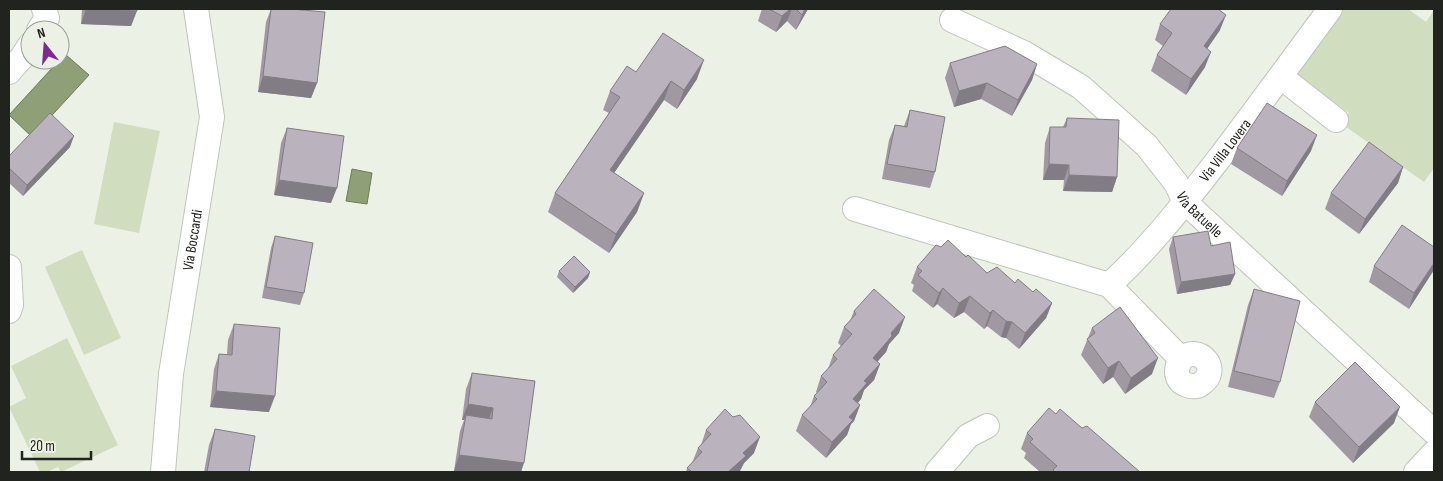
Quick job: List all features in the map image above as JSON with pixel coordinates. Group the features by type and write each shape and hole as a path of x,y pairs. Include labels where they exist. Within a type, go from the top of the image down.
{"street":[{"name":"Via Boccardi","path":"163,472 171,374 212,117 196,9"},
{"name":"Via Villa Lovera","path":"1109,285 1185,202 1281,77 1330,9"},
{"name":"Via Batuelle","path":"952,20 1024,53 1081,87 1147,146 1176,183 1185,202 1434,432"},
{"path":"9,72 20,59"},
{"path":"1281,77 1336,120"},
{"path":"856,209 1109,285 1180,359"},
{"path":"9,267 11,305 9,312"},
{"path":"937,472 968,436 987,426"},
{"path":"1416,472 1434,453"}],"shaded area":[{"path":"1343,9 1408,9 1426,22 1434,10 1434,168 1424,182 1342,124 1349,113 1295,75"},
{"path":"70,58 89,75 32,137 9,115 50,70 70,70"},
{"path":"114,122 160,131 139,233 94,224"},
{"path":"352,169 372,173 367,204 346,201"},
{"path":"82,250 121,338 84,355 45,267"},
{"path":"67,338 118,445 61,472 58,467 47,472 40,472 9,407 26,398 11,366"}],"building":[{"path":"100,9 137,9 137,11"},
{"path":"271,9 325,12 317,83 263,76"},
{"path":"769,9 790,9 782,16"},
{"path":"796,9 805,9 802,15"},
{"path":"1171,9 1218,9 1226,15 1204,46 1211,52 1191,79 1157,55 1172,33 1160,24"},
{"path":"663,33 704,60 684,90 671,81 610,170 644,193 616,234 555,193 620,97 610,91 627,66 636,72"},
{"path":"1005,46 1037,64 1018,100 987,83 959,91 950,63"},
{"path":"1267,103 1317,135 1287,181 1237,148"},
{"path":"910,110 945,117 935,172 887,164 895,125 907,127"},
{"path":"50,113 74,136 27,185 9,168 9,156"},
{"path":"1067,118 1119,120 1117,177 1069,175 1069,165 1049,164 1050,127 1066,127"},
{"path":"287,128 344,136 337,188 279,180"},
{"path":"1369,142 1403,167 1365,219 1331,193"},
{"path":"1402,225 1434,247 1434,263 1414,293 1374,266"},
{"path":"1208,231 1211,246 1230,242 1235,274 1181,282 1173,237"},
{"path":"275,236 313,243 304,293 266,287"},
{"path":"948,240 987,273 997,267 1015,283 1018,279 1033,292 1036,289 1052,303 1025,333 993,310 990,313 970,296 959,303 943,288 939,293 918,275 922,271 917,267 936,245 941,247"},
{"path":"574,256 590,272 575,287 559,271"},
{"path":"874,289 905,317 873,358 880,364 864,381 867,383 853,399 860,405 849,417 853,420 832,442 802,415 817,399 814,396 827,382 821,376 837,359 833,355 852,334 844,327 856,314 854,311"},
{"path":"1254,289 1300,301 1280,382 1234,371"},
{"path":"1120,307 1158,358 1131,378 1119,361 1108,368 1087,339 1095,333 1092,328"},
{"path":"234,324 280,328 275,396 216,391 219,354 232,355"},
{"path":"1355,362 1400,407 1359,447 1315,402"},
{"path":"472,373 535,381 524,463 459,455 466,415 492,419 493,408 468,404"},
{"path":"1049,408 1056,414 1060,409 1082,428 1087,426 1140,472 1055,472 1053,470 1057,466 1030,442 1033,439 1027,433"},
{"path":"725,409 733,417 740,415 760,437 743,453 746,456 728,472 690,472 687,468 702,452 698,448 711,434 706,430"},
{"path":"215,429 255,436 249,472 207,472"}]}
